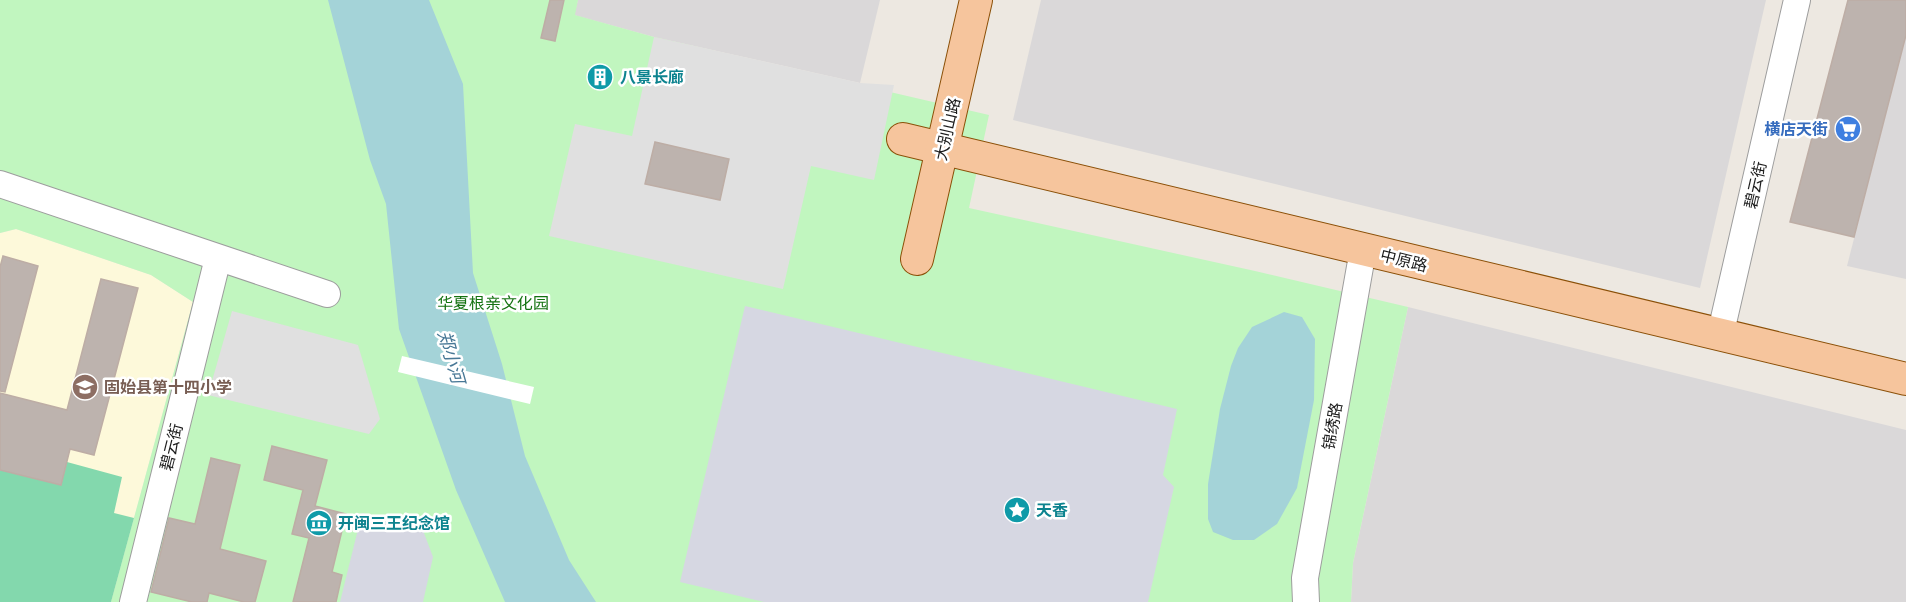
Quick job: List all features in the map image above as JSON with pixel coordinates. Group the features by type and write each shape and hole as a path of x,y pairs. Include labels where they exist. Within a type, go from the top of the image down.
{"main road":[{"name":"大别山路","path":"917,259 976,0"},
{"name":"中原路","path":"903,139 1906,379"}],"street":[{"name":"碧云街","path":"1720,336 1797,0"},
{"path":"0,184 327,294"},
{"name":"锦绣路","path":"1306,602 1305,578 1363,250"},
{"name":"碧云街","path":"133,602 218,258"}],"shaded area":[{"path":"578,0 880,0 860,83 654,37 574,15"},
{"path":"1041,0 1766,0 1700,288 1013,120"},
{"path":"1906,35 1906,279 1847,266"},
{"path":"654,37 860,83 894,85 874,180 811,166 783,289 549,236 575,124 632,136","holes":["655,142 729,159 720,200 646,184"]},
{"name":"固始县第十四小学","path":"16,229 151,275 193,302 111,602 0,602 0,233"},
{"path":"745,306 1177,409 1163,475 1174,487 1148,602 764,602 680,582"},
{"path":"1408,307 1906,430 1906,602 1351,602 1353,563"},
{"path":"232,311 358,345 380,419 369,434 208,395"},
{"path":"362,513 421,525 433,557 423,602 340,602"}],"green space":[{"name":"华夏根亲文化园","path":"0,0 578,0 575,15 654,37 989,115 969,208 1408,307 1353,563 1351,602 111,602 193,302 151,275 16,229 0,233"},
{"path":"67,462 122,477 114,513 134,518 111,602 0,602 0,470 61,485"}],"water":[{"name":"郑小河","path":"328,0 429,0 463,84 473,273 502,364 525,456 569,560 596,602 505,602 456,490 399,329 386,204 370,160"},
{"path":"1284,312 1302,317 1315,339 1314,400 1297,488 1277,524 1254,540 1233,540 1213,532 1208,519 1208,484 1220,409 1238,348 1252,327"}],"pier":[{"path":"402,356 534,387 530,404 398,372"}],"building":[{"path":"550,0 564,0 555,41 541,38"},
{"name":"横店天街","path":"1848,0 1906,0 1906,35 1854,237 1790,222"},
{"path":"655,142 729,159 720,200 645,184"},
{"path":"3,256 38,266 5,392 0,391 0,267"},
{"path":"101,279 138,288 94,455 70,449 61,485 0,470 0,393 67,410"},
{"path":"272,446 327,460 315,506 346,514 332,572 342,575 336,602 293,602 309,538 292,534 303,490 264,480"},
{"path":"211,458 240,465 220,549 266,561 255,602 244,602 209,593 207,602 192,602 151,592 169,518 195,524"}],"place":[{"name":"八景长廊","path":"600,77"},
{"name":"横店天街","path":"1848,129"},
{"name":"固始县第十四小学","path":"85,387"},
{"name":"天香","path":"1017,510"},
{"name":"开闽三王纪念馆","path":"319,523"}]}
